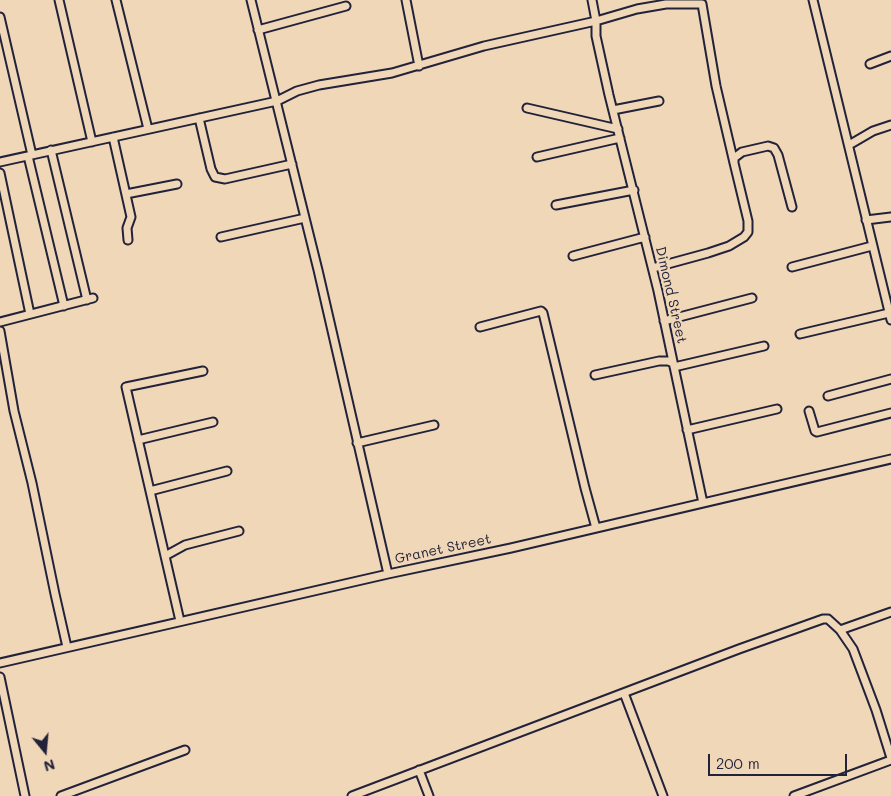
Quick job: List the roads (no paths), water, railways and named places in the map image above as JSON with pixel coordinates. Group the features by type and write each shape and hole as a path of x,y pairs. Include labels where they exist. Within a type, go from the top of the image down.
{"street":[{"path":"59,0 92,142"},
{"path":"116,0 148,129"},
{"path":"251,0 305,218 388,574"},
{"path":"406,0 419,66"},
{"path":"592,0 596,21"},
{"path":"800,334 890,316 812,0"},
{"path":"0,162 277,101 304,89 352,79 385,75 484,46 596,21 666,2 704,2 716,86 748,221 748,232 738,242 729,246 653,268"},
{"path":"258,30 346,6"},
{"path":"0,17 64,306"},
{"name":"Dimond Street","path":"596,21 596,36 609,95 653,268 704,503"},
{"path":"870,64 891,56"},
{"path":"613,110 660,101"},
{"path":"527,108 618,129"},
{"path":"199,118 211,169 215,177 225,179 292,164"},
{"path":"849,145 891,125"},
{"path":"113,137 131,217 127,228 128,240"},
{"path":"536,157 620,138"},
{"path":"734,162 734,158 742,152 768,146 774,148 778,155 792,207"},
{"path":"0,322 90,299 51,150"},
{"path":"0,173 30,314"},
{"path":"126,194 177,184"},
{"path":"556,206 634,190"},
{"path":"866,220 891,217"},
{"path":"221,237 305,218"},
{"path":"573,256 644,238"},
{"path":"792,267 872,246"},
{"path":"664,321 752,298"},
{"path":"480,327 543,313 596,528"},
{"path":"0,331 14,411 32,482 67,647"},
{"path":"595,375 659,361 668,361 673,365 764,346"},
{"path":"180,621 126,387 203,371"},
{"path":"828,396 891,379"},
{"path":"688,430 777,409"},
{"path":"809,411 815,431 818,432 891,413"},
{"path":"138,440 213,422"},
{"path":"357,443 434,425"},
{"name":"Granet Street","path":"0,663 388,574 512,548 891,459"},
{"path":"150,491 227,471"},
{"path":"165,556 185,545 239,531"},
{"path":"840,630 891,612"},
{"path":"352,796 823,619 828,620 840,630 853,649 891,759 794,796"},
{"path":"0,677 25,796"},
{"path":"624,693 663,796"},
{"path":"61,796 185,750"},
{"path":"419,770 429,796"}]}
